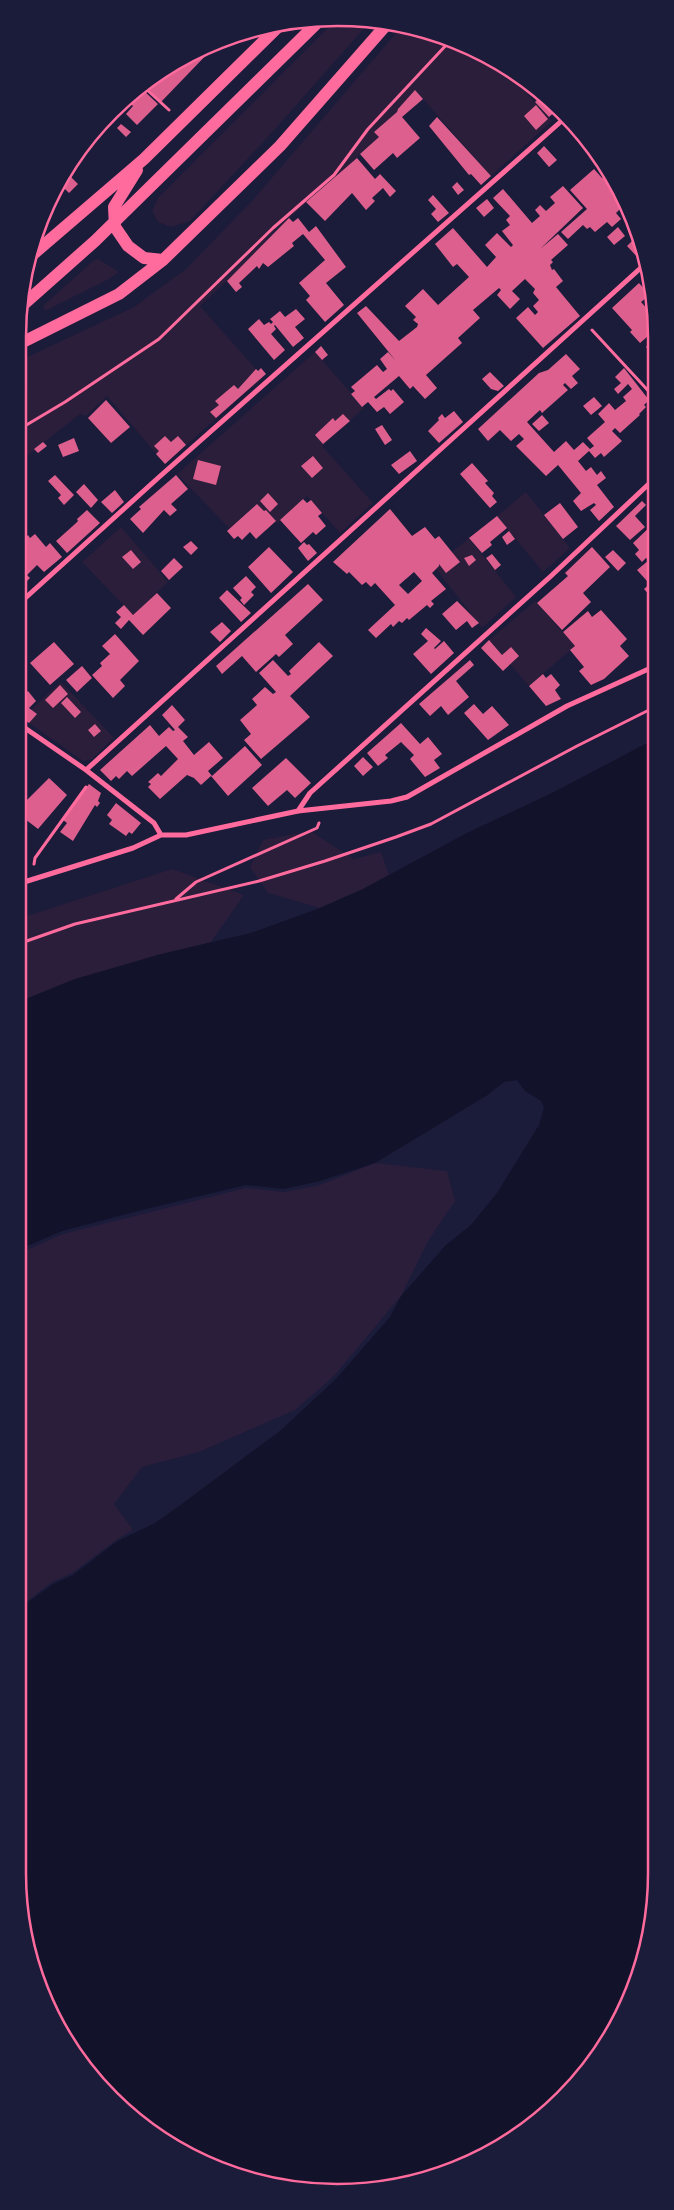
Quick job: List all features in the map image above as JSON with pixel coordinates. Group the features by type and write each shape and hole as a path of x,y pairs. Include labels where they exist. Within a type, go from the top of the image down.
{"main road":[{"path":"29,300 115,222 313,27"},
{"path":"26,340 119,294 163,260 280,146 382,30"},
{"path":"39,249 144,159 272,33"},
{"path":"144,159 114,208 115,227 128,246 144,258 163,260"}],"street":[{"path":"26,596 561,121"},
{"path":"86,770 640,269"},
{"path":"298,811 310,793 551,576 648,485"},
{"path":"26,882 133,848 161,835 186,835 298,811 391,801 407,797 567,706 648,669"},
{"path":"26,729 86,770 154,823 161,835"}],"path":[{"path":"26,425 65,402 159,339 273,228 334,175 368,129 445,46"},
{"path":"148,90 182,122"},
{"path":"583,320 648,390"},
{"path":"26,941 75,924 258,881 325,861 431,824 648,710"},
{"path":"32,880 35,858 94,776"},
{"path":"174,900 196,882 317,828 325,809"}],"shaded area":[{"path":"330,26 365,28 190,221 171,227 158,222 152,211 158,198"},
{"path":"397,32 456,50 492,68 519,85 552,121 491,176 415,90 397,112 374,132 379,137 276,230 244,265 200,306 263,377 165,464 107,396 86,416 80,414 26,457 26,358 134,307 186,269 251,202"},
{"path":"98,259 119,272 109,279 44,310 44,305 93,261"},
{"path":"315,352 364,408 322,446 373,503 340,533 307,496 277,523 266,510 264,511 257,504 230,528 177,474"},
{"path":"526,492 570,548 543,572 497,516"},
{"path":"121,527 168,582 133,615 82,562"},
{"path":"469,538 516,597 482,628 436,569 439,566 438,564"},
{"path":"535,601 575,646 529,686 489,640"},
{"path":"61,682 114,738 92,759 83,761 26,721 26,714"},
{"path":"648,743 648,1873 642,1934 624,1992 595,2046 584,2062 557,2093 526,2120 510,2131 456,2160 398,2178 337,2184 276,2178 237,2167 200,2152 164,2131 132,2107 90,2062 68,2028 50,1992 32,1934 27,1893 26,1604 53,1584 73,1575 116,1542 155,1523 179,1506 280,1431 336,1379 390,1317 401,1296 446,1245 471,1225 497,1193 539,1125 544,1107 541,1101 525,1091 517,1080 504,1082 486,1096 375,1163 320,1181 284,1189 246,1185 62,1231 26,1246 26,999 75,979 161,954 251,933 320,908 363,889 467,833 554,792"},
{"path":"310,831 354,859 381,852 389,875 320,908 268,893 250,867 263,840"},
{"path":"172,869 244,895 211,942 75,979 26,999 26,916"},
{"path":"375,1163 447,1171 455,1201 428,1241 401,1296 334,1376 295,1410 199,1452 142,1467 114,1504 133,1530 72,1573 52,1582 26,1602 26,1250 63,1234 246,1188 284,1192 320,1185"}],"building":[{"path":"206,55 161,102 149,90"},
{"path":"415,90 423,99 402,117 420,138 397,158 393,153 374,170 360,154 379,137 374,132 397,112"},
{"path":"145,92 158,104 137,125 126,114 133,106 131,104"},
{"path":"538,99 553,113 549,117 535,102"},
{"path":"536,105 548,119 536,130 524,116"},
{"path":"437,117 491,176 481,185 471,174 469,175 429,126"},
{"path":"121,124 131,132 126,137 117,128"},
{"path":"544,146 557,160 549,167 537,153"},
{"path":"357,158 375,179 380,174 396,191 390,197 383,188 372,198 375,201 366,210 352,193 325,221 306,202"},
{"path":"594,169 603,177 616,200 620,209 616,213 621,219 612,227 607,222 595,232 590,227 587,229 583,225 568,239 561,232 587,209 570,190"},
{"path":"71,177 78,184 69,193 64,188"},
{"path":"457,182 464,190 458,195 452,187"},
{"path":"563,186 583,208 540,249 558,234 568,245 551,260 553,262 550,265 552,270 554,269 563,281 556,287 580,316 543,348 516,318 528,307 535,315 538,312 533,306 539,300 533,293 535,289 525,279 512,291 520,299 510,309 497,295 501,290 499,288 473,310 480,318 458,338 462,343 426,375 437,388 425,399 413,386 410,389 399,376 374,397 376,399 389,389 391,391 393,389 404,402 390,414 384,407 377,412 368,402 362,407 351,394 355,391 351,387 377,365 383,372 387,369 380,359 388,352 396,361 357,313 366,306 399,341 417,327 418,324 413,320 416,317 405,306 423,289 438,305 469,277 457,264 453,267 435,244 453,228 487,267 496,257 485,245 497,233 511,247 513,245 502,231 510,225 506,220 510,216 493,198 503,189 532,223 540,216 535,210 540,205 546,211 555,203 550,197"},
{"path":"433,195 449,213 438,222 431,214 436,209 428,200"},
{"path":"487,199 494,208 484,217 476,208"},
{"path":"289,218 293,222 298,218 309,232 316,226 346,267 326,283 344,305 325,322 306,300 310,296 299,283 325,260 303,234 292,243 294,246 268,267 263,263 259,269 257,266 239,283 242,287 236,292 227,281"},
{"path":"618,227 625,236 614,245 607,237"},
{"path":"632,241 637,257 627,246"},
{"path":"639,283 644,288 645,299 641,302 646,308 648,336 640,343 630,332 632,330 612,308"},
{"path":"296,309 305,319 295,327 304,338 293,347 275,325 276,329 271,334 285,350 274,360 248,329 259,319 264,325 269,322 271,324 273,322 270,319 280,311 285,317"},
{"path":"321,346 328,355 322,360 315,352"},
{"path":"566,354 580,369 572,376 578,383 571,389 565,383 563,385 568,390 542,413 540,410 527,422 554,452 566,441 574,450 583,442 590,449 594,446 587,438 605,422 598,414 609,403 615,410 626,401 623,397 632,389 628,384 618,394 614,389 621,383 615,377 624,368 648,399 644,405 646,407 640,415 620,433 615,428 612,431 622,441 604,457 601,453 595,458 589,451 578,461 586,471 591,467 597,475 601,471 606,478 597,485 614,507 599,521 590,510 596,505 594,503 581,511 573,501 581,493 558,465 546,476 516,446 524,439 519,434 511,441 500,430 488,441 478,429 539,373 548,370"},
{"path":"261,368 266,374 216,418 210,412 219,405 215,401 234,385 238,389 256,369 258,371"},
{"path":"490,372 504,386 498,391 491,389 482,379"},
{"path":"594,397 602,406 591,415 583,406"},
{"path":"106,400 130,427 111,443 88,418"},
{"path":"454,411 463,422 439,443 428,431 442,414 445,418"},
{"path":"343,414 350,421 323,444 315,435 333,418 335,421"},
{"path":"542,415 549,423 539,431 532,424"},
{"path":"382,425 392,440 385,445 375,429"},
{"path":"165,436 171,442 178,436 186,445 165,464 156,454 159,451 154,446"},
{"path":"74,438 79,451 63,457 58,445"},
{"path":"43,442 47,446 38,453 34,449"},
{"path":"410,451 417,461 399,474 391,465"},
{"path":"313,456 323,468 312,478 301,466"},
{"path":"198,460 221,466 216,485 193,479"},
{"path":"472,463 488,481 485,483 494,493 492,496 497,502 490,508 460,474"},
{"path":"55,475 74,495 64,505 58,498 61,495 48,481"},
{"path":"176,475 188,489 171,504 177,510 170,516 164,510 143,533 130,519 141,509 139,507"},
{"path":"84,484 98,500 91,508 76,492"},
{"path":"115,490 124,502 112,513 101,502"},
{"path":"268,493 278,504 270,512 260,501"},
{"path":"303,499 307,503 311,500 322,513 318,516 326,526 316,535 313,532 301,543 280,520"},
{"path":"642,501 646,505 635,516 645,527 630,540 616,526"},
{"path":"560,503 578,527 563,539 544,515"},
{"path":"257,504 264,511 266,510 276,521 256,539 250,532 242,540 238,536 234,539 227,531"},
{"path":"390,509 412,536 425,527 435,539 439,536 460,562 446,573 439,564 432,573 446,589 431,601 434,604 430,608 427,605 409,620 407,618 402,623 399,621 393,627 391,624 376,638 368,630 395,605 375,583 371,587 366,582 362,585 349,572 347,574 333,562","holes":["414,572 422,581 408,594 399,585"]},
{"path":"87,510 100,523 67,553 56,541"},
{"path":"497,516 507,528 490,542 492,545 482,553 469,538"},
{"path":"648,529 648,559 646,558 642,562 635,554 639,550 633,543"},
{"path":"509,531 515,539 507,545 502,537"},
{"path":"35,534 46,547 50,543 62,557 44,572 37,565 27,575 30,578 26,582 26,537 28,535 30,538"},
{"path":"191,541 198,548 191,555 183,547"},
{"path":"304,542 307,545 309,544 317,553 308,561 298,548"},
{"path":"269,547 293,572 271,593 248,567"},
{"path":"592,547 610,567 583,593 591,602 562,630 537,603 568,576 565,573"},
{"path":"131,550 141,562 133,569 122,557"},
{"path":"613,550 626,563 618,571 605,557"},
{"path":"492,554 501,565 495,570 486,558"},
{"path":"472,555 476,560 469,566 464,558"},
{"path":"174,558 183,567 169,580 161,571"},
{"path":"648,561 647,581 637,570"},
{"path":"246,576 256,587 251,592 254,595 244,605 240,600 242,598 233,588"},
{"path":"308,584 323,600 285,635 293,644 279,657 276,654 256,672 242,656 222,674 216,666"},
{"path":"648,585 648,593 644,589"},
{"path":"227,590 251,613 241,622 219,598"},
{"path":"157,593 171,608 143,635 129,620 121,629 115,623 121,617 116,612 124,605 133,615"},
{"path":"457,601 479,623 472,628 467,621 456,630 442,614"},
{"path":"601,610 627,639 620,646 629,656 604,679 591,685 579,671 584,667 570,650 575,646 563,632 588,611 592,617"},
{"path":"222,622 231,631 220,642 210,632"},
{"path":"426,628 441,641 435,649 444,641 454,653 431,674 413,654 428,641 421,634"},
{"path":"115,634 139,661 120,680 125,686 113,698 92,675 102,666 100,663 110,654 102,646"},
{"path":"489,640 502,655 511,647 519,656 503,671 481,648"},
{"path":"54,642 74,664 50,685 30,663"},
{"path":"319,642 333,656 290,696 310,717 261,759 244,740 251,734 240,720 257,705 252,699 265,687 273,694 276,692 259,673 273,660 288,676 291,674 289,671"},
{"path":"470,660 474,665 456,681 469,697 448,715 441,706 430,716 419,704"},
{"path":"82,666 92,678 77,692 66,680"},
{"path":"543,674 546,678 551,674 560,685 555,690 561,699 546,706 529,686"},
{"path":"60,685 68,694 53,708 45,700"},
{"path":"28,691 36,701 29,708 37,714 29,723 26,721 26,692"},
{"path":"67,697 81,712 75,718 61,703"},
{"path":"474,704 483,714 492,706 509,725 488,740 464,713"},
{"path":"172,705 185,720 178,727 188,737 183,741 194,755 209,742 223,758 208,771 212,776 245,746 262,765 228,796 211,776 201,785 194,778 187,775 160,799 148,787 151,784 148,782 158,773 161,776 178,759 166,746 132,776 127,771 119,779 116,776 111,781 100,770 150,725 159,736 169,727 173,731 175,730 162,715"},
{"path":"401,723 420,744 428,737 442,754 434,760 440,768 425,777 410,759 414,755 401,742 385,755 388,758 378,766 367,753"},
{"path":"95,724 101,731 94,737 88,730"},
{"path":"363,757 373,767 363,776 354,766"},
{"path":"286,758 311,783 295,798 287,790 268,806 252,788"},
{"path":"49,778 67,795 38,829 26,820 26,801"},
{"path":"89,784 101,793 98,801 100,803 97,807 95,805 73,841 60,832 67,823 63,820"},
{"path":"116,803 141,823 132,834 129,832 126,836 109,824 112,820 107,815"}]}
